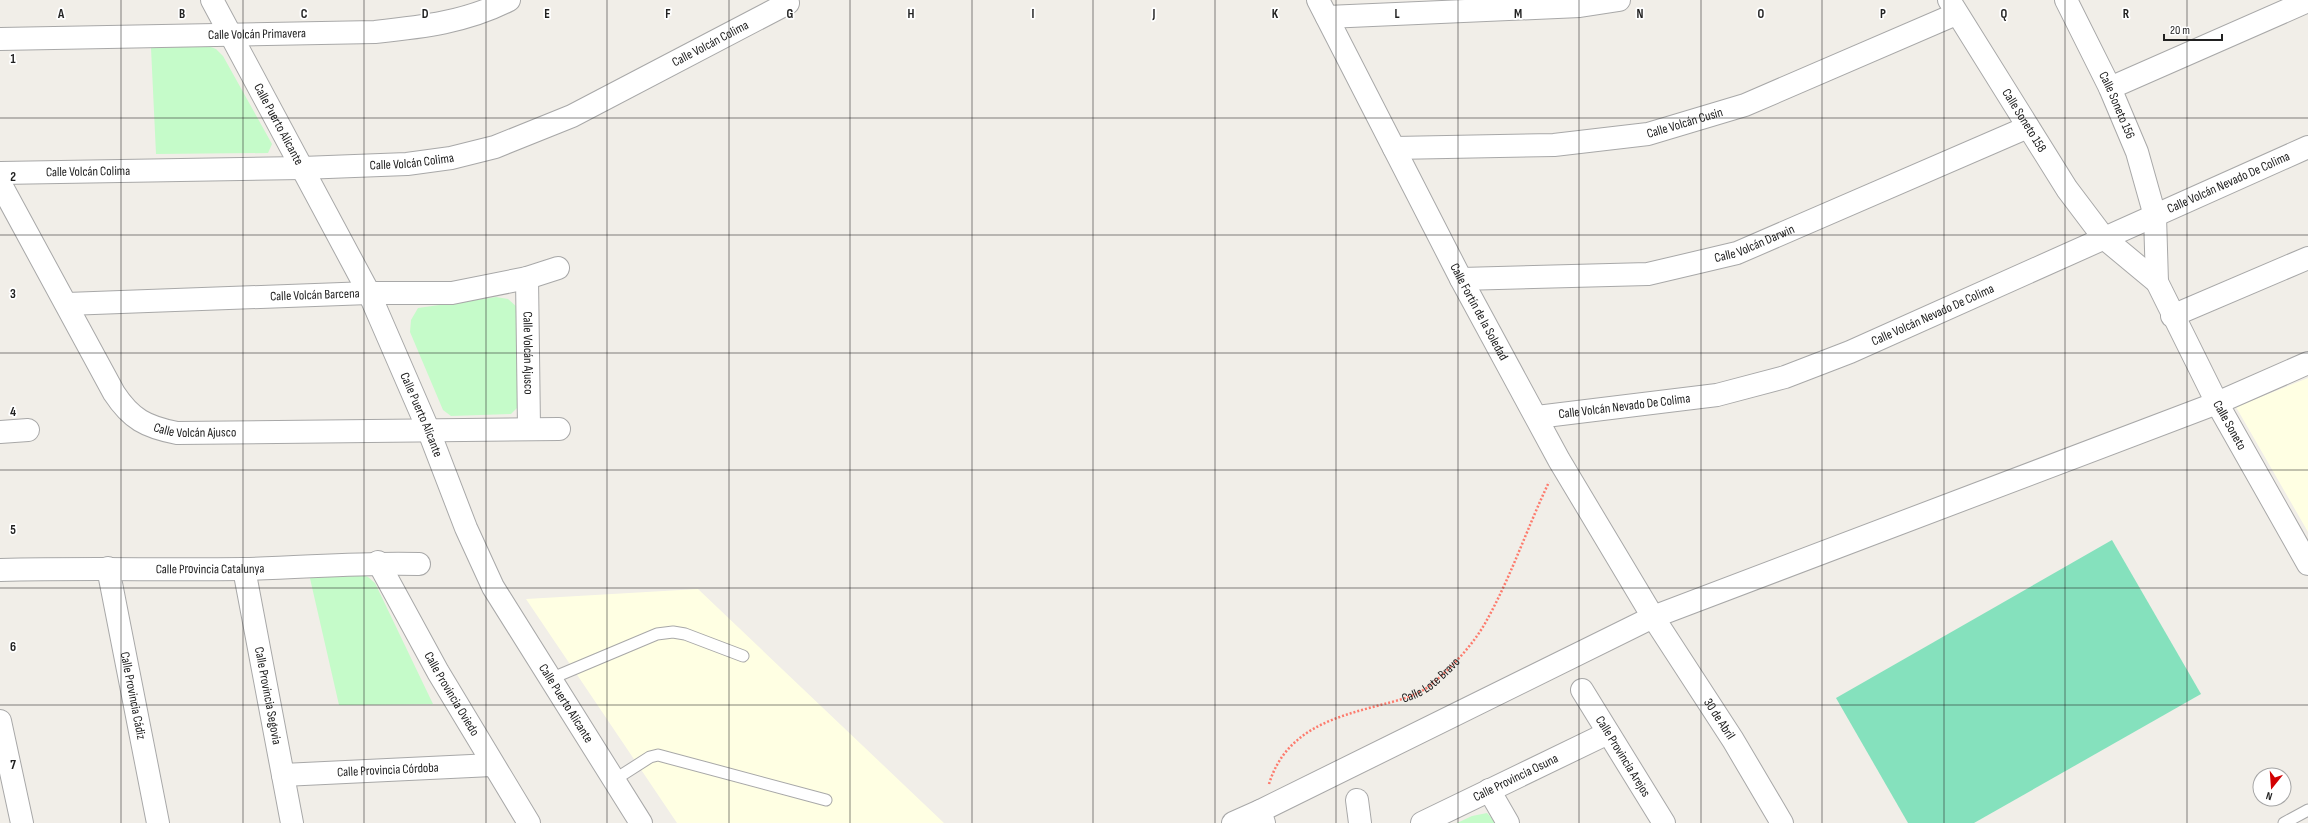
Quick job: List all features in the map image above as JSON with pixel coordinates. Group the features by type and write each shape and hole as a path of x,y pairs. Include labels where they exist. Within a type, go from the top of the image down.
{"street":[{"name":"Calle Puerto Alicante","path":"212,0 369,293 428,429 466,528 493,587 641,823"},
{"name":"Calle Volcán Primavera","path":"0,39 375,32 432,26 488,11 509,0"},
{"path":"1323,8 1580,6 1619,0"},
{"name":"Calle Soneto 156","path":"2066,0 2110,88 2137,152 2155,216"},
{"path":"2110,88 2308,1"},
{"name":"Calle Volcán Colima","path":"0,173 302,168 407,164 451,158 495,147 572,116 762,7 788,3"},
{"name":"Calle Soneto 158","path":"1953,7 2067,189 2104,238"},
{"name":"Calle Volcán Cusin","path":"1394,148 1554,145 1648,134 1746,105 1953,7"},
{"name":"Calle Fortín de la Soledad","path":"1323,8 1461,279 1559,460 1653,618"},
{"name":"Calle Volcán Darwin","path":"1461,279 1648,274 1737,253 2028,127"},
{"name":"Calle Volcán Nevado De Colima","path":"1537,417 1717,395 1785,377 1850,352 2308,146"},
{"name":"Calle Volcán Ajusco","path":"0,183 123,407 140,422 158,430 177,433 428,429 558,429"},
{"name":"Calle Soneto","path":"2155,216 2157,282 2172,316 2217,403 2308,564"},
{"name":"Calle Soneto","path":"2104,238 2157,282"},
{"path":"2172,316 2308,258"},
{"name":"Calle Volcán Barcena","path":"67,304 369,293 452,293 527,278 558,268"},
{"name":"Calle Volcán Ajusco","path":"527,278 529,428"},
{"path":"1233,823 1262,817 1653,618 2217,403 2308,363"},
{"path":"0,432 28,430"},
{"name":"Calle Provincia Catalunya","path":"0,570 108,568 244,569 378,562 419,564"},
{"name":"Calle Provincia Oviedo","path":"378,562 438,672 492,765 529,823"},
{"name":"Calle Provincia Cádiz","path":"108,568 158,823"},
{"name":"Calle Provincia Segovia","path":"244,569 292,823"},
{"name":"30 de Abril","path":"1653,618 1734,740 1782,823"},
{"name":"Calle Provincia Arejos","path":"1582,690 1664,823"},
{"path":"0,721 22,823"},
{"name":"Calle Provincia Osuna","path":"1422,823 1608,733"},
{"name":"Calle Provincia Córdoba","path":"282,775 492,765"},
{"path":"1489,790 1508,823"},
{"path":"1357,800 1360,823"}],"lane":[{"path":"550,679 657,634 673,632 685,634 743,656"},
{"path":"614,780 650,758 658,755 826,800"},
{"path":"2284,823 2308,810"}],"path":[{"name":"Calle Lote Bravo","path":"1262,817 1271,777 1283,753 1309,731 1332,718 1406,698 1430,686 1461,655 1488,618 1559,460"}],"shaded area":[{"path":"2308,378 2308,532 2236,407"},
{"path":"698,589 944,823 677,823 526,599"}],"green space":[{"path":"208,46 216,49 223,56 272,144 268,153 156,154 151,48"},
{"path":"496,297 508,299 517,307 519,406 511,414 451,416 443,410 410,332 411,320 418,308"},
{"path":"2112,540 2201,694 1974,823 1908,823 1836,698"},
{"path":"358,573 368,577 375,583 433,704 339,705 309,574"},
{"path":"1487,813 1496,823 1457,823 1472,816"}]}
